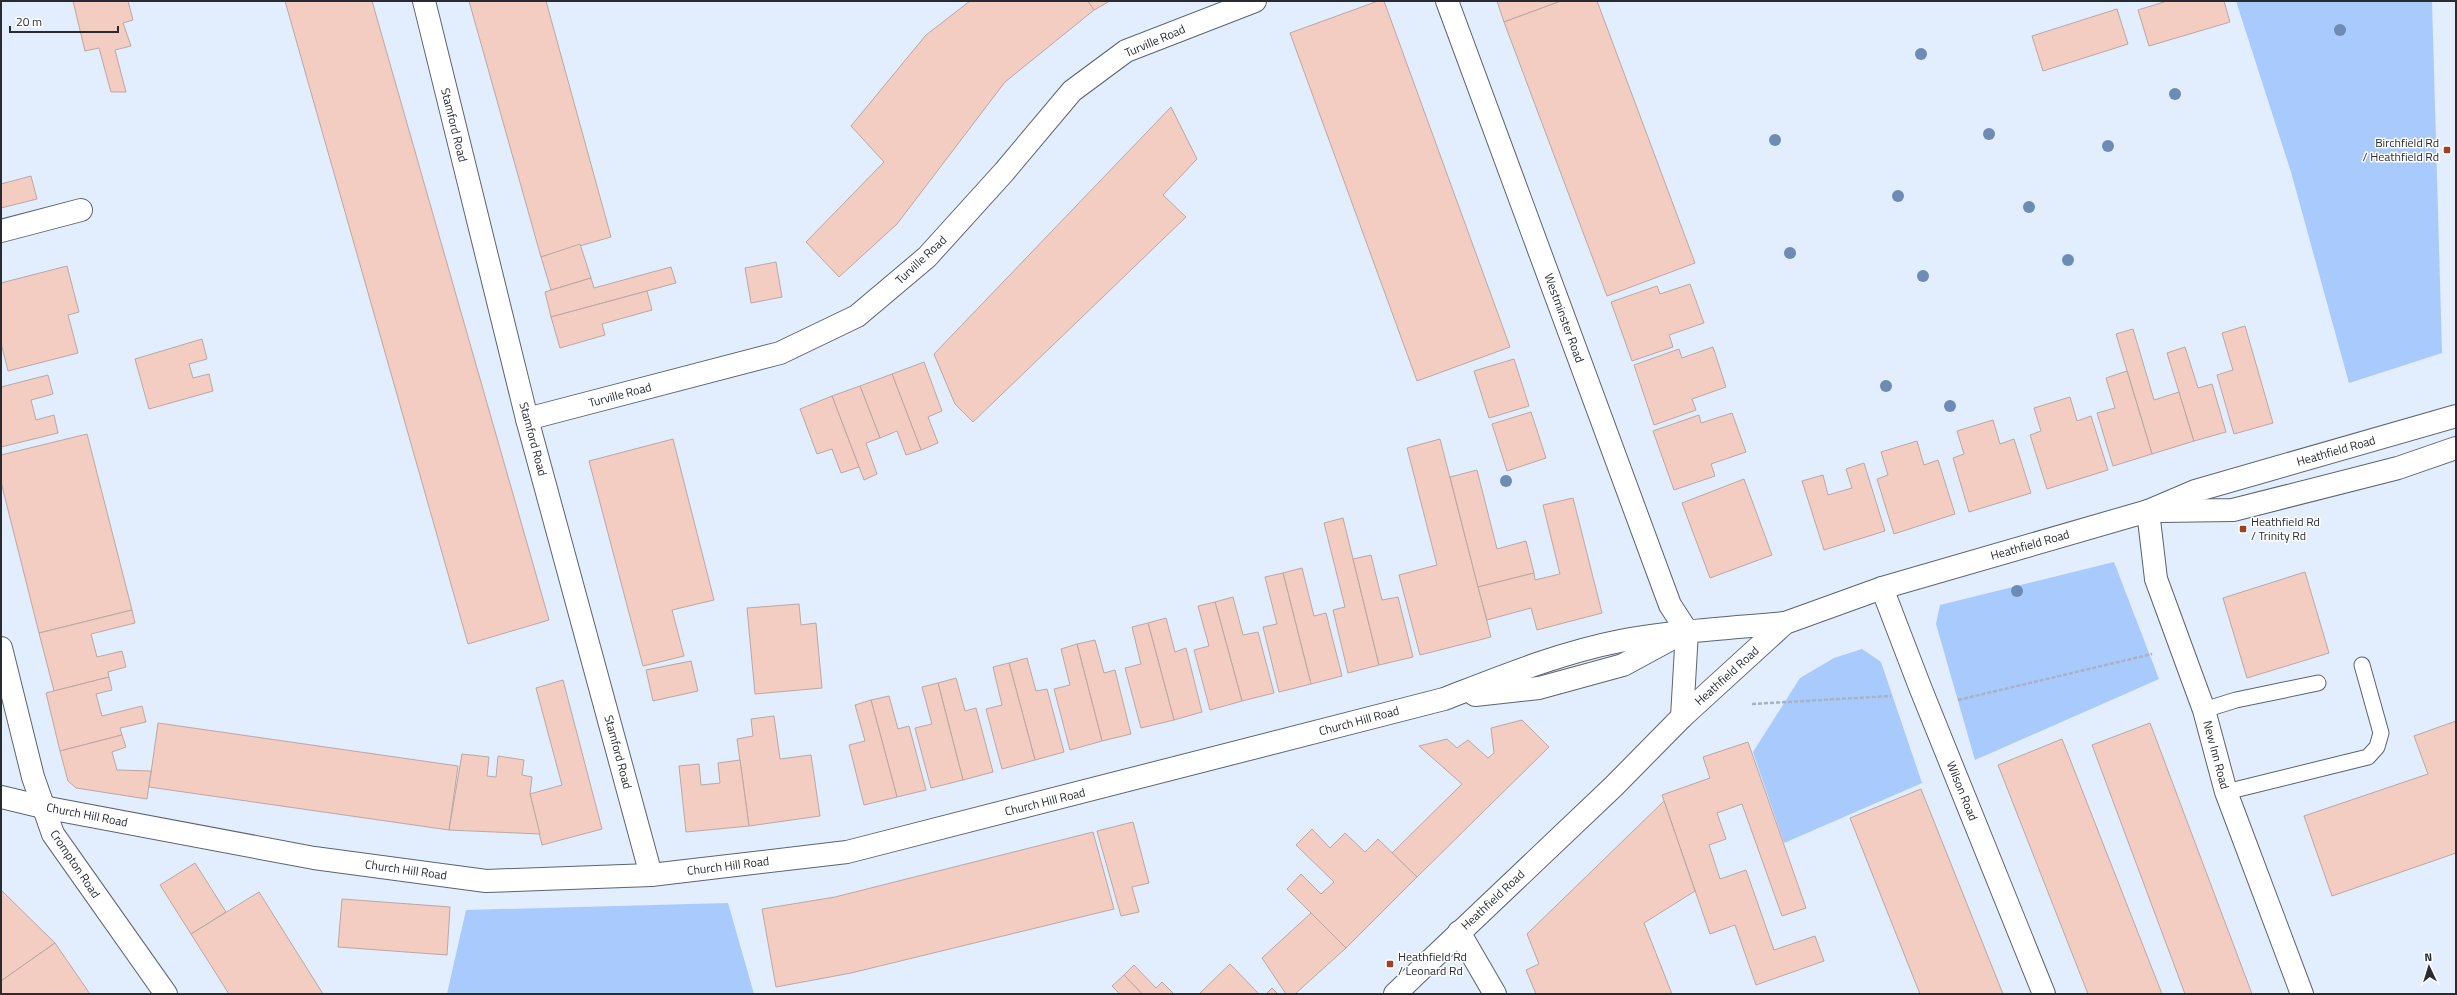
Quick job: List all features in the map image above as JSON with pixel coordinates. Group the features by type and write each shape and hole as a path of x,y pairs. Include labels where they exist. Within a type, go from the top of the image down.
{"street":[{"name":"Stamford Road","path":"424,1 527,419 651,875"},
{"name":"Turville Road","path":"527,419 780,353 857,316 927,257 1004,172 1072,91 1126,51 1255,1"},
{"name":"Westminster Road","path":"1447,1 1670,605 1686,631"},
{"path":"1,231 81,210"},
{"name":"Heathfield Road","path":"1395,994 1614,786 1682,717 1785,623 1882,588 2148,511 2195,491 2456,416"},
{"name":"Heathfield Road","path":"2148,511 2233,510 2398,468 2456,448"},
{"name":"New Inn Road","path":"2148,511 2156,579 2204,710 2226,792 2302,994"},
{"name":"Wilson Road","path":"1882,588 2044,994"},
{"path":"1682,717 1686,631 1785,623"},
{"name":"Church Hill Road","path":"1,797 43,807 314,858 486,881 651,875 847,852 1444,699 1539,688 1615,667 1686,631"},
{"name":"Crompton Road","path":"1,648 43,807 53,834 166,994"},
{"path":"1459,932 1495,994"}],"lane":[{"path":"2226,792 2368,757 2377,747 2381,733 2362,665"},
{"path":"2204,710 2236,700 2318,683"}],"path":[{"path":"1950,702 2158,653"},
{"path":"1752,704 1898,696"}],"shaded area":[{"path":"2236,1 2432,1 2442,353 2349,383 2291,172"},
{"path":"2114,562 2159,679 1975,760 1936,624 1940,605"},
{"path":"1862,649 1881,662 1922,783 1784,843 1753,752 1800,678 1834,658"},
{"path":"728,903 754,994 447,994 466,910"}],"building":[{"path":"73,1 128,1 133,20 123,23 131,46 115,50 126,92 111,92 99,48 85,51"},
{"path":"285,1 372,1 549,620 468,644"},
{"path":"469,1 546,1 611,237 541,257"},
{"path":"970,1 1088,1 1094,10 1005,82 897,224 839,277 806,242 884,162 851,126 926,35"},
{"path":"1088,1 1110,1 1094,10"},
{"path":"1378,1 1384,1 1510,347 1417,381 1290,33"},
{"path":"1497,1 1561,1 1504,22"},
{"path":"1561,1 1597,1 1695,263 1607,296 1504,22"},
{"path":"2167,1 2224,1 2230,22 2149,46 2138,10"},
{"path":"2117,9 2128,44 2043,71 2032,36"},
{"path":"1171,107 1197,159 1163,195 1186,217 973,422 955,404 934,354"},
{"path":"31,176 37,199 1,208 1,184"},
{"path":"580,244 591,278 551,290 541,257"},
{"path":"776,262 782,297 751,303 745,268"},
{"path":"67,266 79,312 68,315 78,353 8,371 1,343 1,283"},
{"path":"671,267 676,283 551,317 545,292 591,278 594,288"},
{"path":"1690,284 1704,323 1669,335 1673,347 1632,361 1611,302 1657,286 1660,294"},
{"path":"647,291 652,310 602,324 605,335 560,348 551,317"},
{"path":"2245,326 2273,423 2234,434 2217,375 2233,370 2222,333"},
{"path":"2133,329 2154,400 2179,392 2194,441 2152,454 2116,334"},
{"path":"202,339 207,359 189,364 193,378 209,374 213,391 149,409 135,359"},
{"path":"1713,347 1726,387 1692,399 1696,410 1654,425 1634,365 1679,349 1682,358"},
{"path":"2185,347 2198,388 2212,384 2226,432 2194,441 2167,353"},
{"path":"1514,359 1529,406 1489,418 1474,371"},
{"path":"924,362 942,411 928,417 938,443 921,450 892,374"},
{"path":"2127,371 2152,454 2113,466 2097,413 2115,408 2106,378"},
{"path":"892,374 921,450 906,455 897,431 880,438 860,386"},
{"path":"48,375 53,394 31,400 36,420 54,415 58,433 1,447 1,387"},
{"path":"860,386 880,438 866,443 877,474 864,480 832,396"},
{"path":"832,396 859,467 841,473 832,449 817,454 800,409"},
{"path":"2070,397 2077,421 2091,416 2108,470 2047,489 2030,435 2041,431 2034,408"},
{"path":"1531,412 1546,458 1507,471 1492,424"},
{"path":"1732,413 1746,452 1711,464 1715,476 1674,490 1653,431 1699,415 1701,423"},
{"path":"1993,420 2000,444 2014,439 2031,493 1969,512 1953,458 1964,454 1957,431"},
{"path":"87,434 132,610 39,633 1,482 1,455"},
{"path":"673,439 714,600 672,610 684,656 643,666 589,461"},
{"path":"1440,439 1491,637 1420,655 1399,575 1437,565 1407,448"},
{"path":"1917,441 1924,465 1938,460 1955,514 1894,534 1877,479 1888,475 1881,452"},
{"path":"1864,463 1885,531 1824,550 1802,481 1823,475 1828,495 1852,488 1846,469"},
{"path":"1477,470 1497,549 1526,541 1534,573 1478,587 1450,477"},
{"path":"1744,479 1772,555 1710,578 1682,503"},
{"path":"1573,498 1602,613 1537,630 1531,608 1487,620 1478,587 1534,573 1535,580 1560,574 1543,505"},
{"path":"1343,518 1379,665 1348,673 1333,610 1345,607 1324,523"},
{"path":"1371,555 1382,600 1398,597 1413,657 1379,665 1353,559"},
{"path":"1302,568 1314,616 1326,613 1342,676 1311,684 1283,573"},
{"path":"2305,572 2329,653 2247,678 2223,598"},
{"path":"1283,573 1311,684 1279,692 1263,627 1277,624 1265,577"},
{"path":"1233,597 1243,635 1258,632 1274,693 1242,701 1215,602"},
{"path":"1215,602 1242,701 1210,710 1194,650 1209,646 1198,606"},
{"path":"799,604 801,625 816,623 822,688 755,694 747,608"},
{"path":"132,610 135,623 91,634 97,657 122,651 126,667 108,672 109,677 54,691 39,633"},
{"path":"1166,618 1175,652 1186,648 1202,712 1174,720 1148,623"},
{"path":"1148,623 1174,720 1141,728 1125,668 1141,664 1132,627"},
{"path":"1095,640 1104,673 1115,670 1131,734 1102,741 1077,644"},
{"path":"1077,644 1102,741 1070,750 1054,689 1070,685 1061,649"},
{"path":"1027,658 1036,691 1047,689 1064,752 1035,760 1009,663"},
{"path":"691,661 698,691 653,701 646,670"},
{"path":"1009,663 1035,760 1002,769 986,709 1002,705 993,667"},
{"path":"109,677 112,690 96,694 102,716 142,706 146,722 120,728 122,735 60,751 46,693"},
{"path":"956,678 965,711 976,708 993,772 963,780 938,683"},
{"path":"563,680 602,829 542,845 530,794 562,785 536,688"},
{"path":"938,683 963,780 931,788 915,728 932,724 922,687"},
{"path":"889,696 898,729 909,726 926,790 897,797 871,700"},
{"path":"871,700 897,797 864,805 849,745 865,741 855,705"},
{"path":"774,716 780,759 811,755 820,816 749,826 737,739 753,736 751,719"},
{"path":"1522,720 1549,747 1417,877 1392,853 1462,784 1419,746 1447,739 1457,748 1468,740 1488,758 1494,753 1491,728"},
{"path":"2456,721 2456,853 2332,896 2304,816 2428,774 2414,736"},
{"path":"158,723 458,766 449,830 149,787"},
{"path":"2150,723 2252,994 2185,994 2092,745"},
{"path":"122,735 126,747 112,752 117,770 151,771 147,799 76,788 68,781 60,751"},
{"path":"2062,739 2162,994 2088,994 1998,765"},
{"path":"1748,742 1806,908 1782,916 1742,804 1717,813 1726,839 1709,845 1720,879 1746,870 1774,950 1815,936 1824,961 1756,985 1735,925 1710,934 1662,795 1710,778 1703,757"},
{"path":"462,754 489,757 487,776 496,777 498,756 524,760 522,775 532,777 530,794 540,834 449,830"},
{"path":"740,760 749,826 686,832 679,766 699,764 701,785 720,783 718,763"},
{"path":"1921,789 2003,994 1920,994 1850,818"},
{"path":"1664,801 1695,891 1644,923 1672,994 1536,994 1526,970 1539,964 1527,934"},
{"path":"1133,822 1149,883 1132,887 1139,912 1121,916 1097,831"},
{"path":"1312,829 1330,848 1345,833 1365,852 1378,839 1417,877 1346,948 1287,889 1301,874 1321,894 1334,882 1296,845"},
{"path":"1093,832 1114,909 851,973 776,987 762,909 835,897"},
{"path":"195,863 226,912 191,934 160,885"},
{"path":"1,890 55,943 1,981"},
{"path":"259,892 323,994 229,994 191,934"},
{"path":"342,899 450,907 447,955 338,947"},
{"path":"1311,913 1346,948 1295,994 1286,994 1262,958"},
{"path":"55,943 90,994 1,994 1,981"},
{"path":"1230,964 1259,994 1199,994"},
{"path":"1134,965 1156,988 1162,982 1174,994 1142,994 1124,975"},
{"path":"1124,975 1142,994 1120,994 1112,986"},
{"path":"1272,988 1278,994 1266,994"}],"place":[{"name":"Birchfield Rd / Heathfield Rd","path":"2447,150"},
{"name":"Heathfield Rd / Trinity Rd","path":"2243,529"},
{"name":"Heathfield Rd / Leonard Rd","path":"1390,964"}]}
